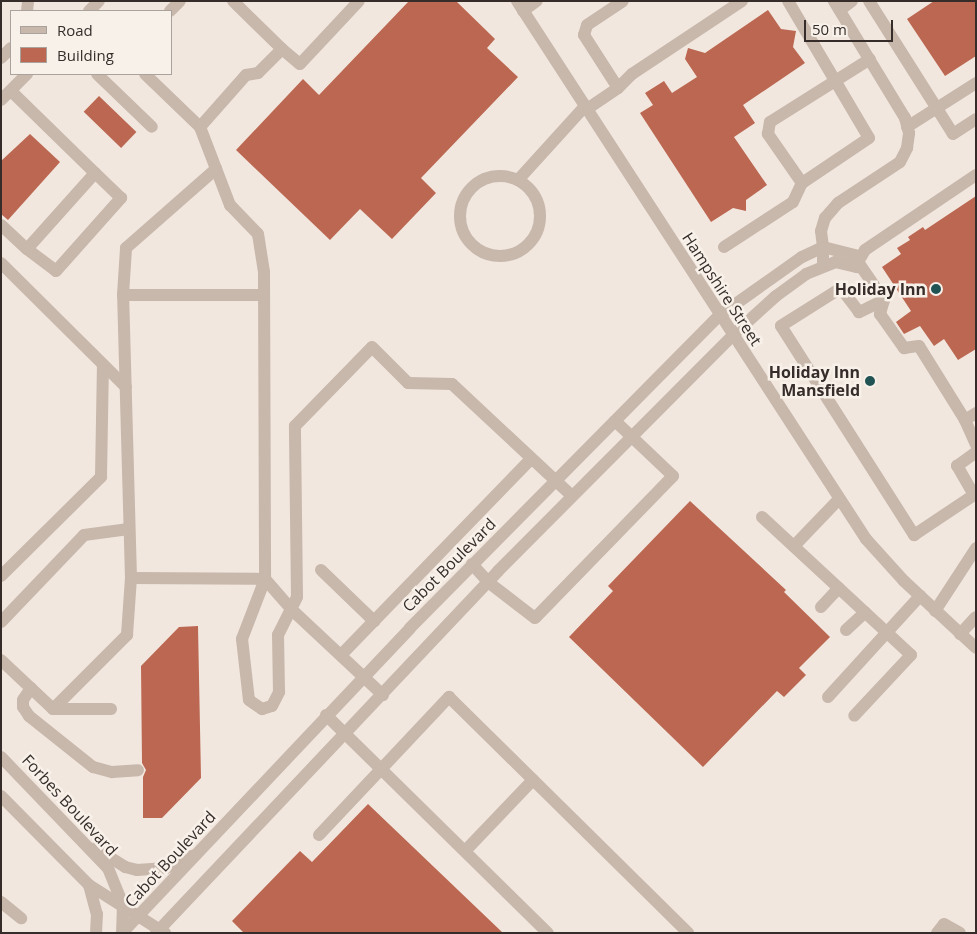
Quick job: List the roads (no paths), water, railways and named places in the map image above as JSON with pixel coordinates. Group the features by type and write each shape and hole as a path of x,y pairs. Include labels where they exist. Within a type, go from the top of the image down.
{"street":[{"path":"90,10 99,1"},
{"path":"171,10 180,1"},
{"path":"233,1 300,64 359,1"},
{"path":"520,6 537,1"},
{"path":"618,88 584,35 586,25 623,1"},
{"path":"518,180 586,108 618,88 632,74 742,1"},
{"path":"724,247 793,202 802,183 869,138 788,1"},
{"path":"823,264 821,231 825,218 856,188 900,162 907,148 907,127 870,59 837,6 852,1"},
{"path":"873,3 953,134 976,119"},
{"name":"Hampshire Street","path":"520,6 866,539 935,611 976,648"},
{"path":"200,126 246,75 258,73 282,48"},
{"path":"1,58 10,49"},
{"path":"802,183 768,134 770,122 870,59"},
{"path":"1,100 26,75"},
{"path":"98,75 152,127"},
{"path":"146,75 200,126 230,205 258,234 264,295 264,578 242,639 248,695 257,708 272,706 278,697 278,635 297,597 295,426 372,347 408,383 452,384 572,496"},
{"path":"907,127 976,82"},
{"path":"1,225 27,249 56,271 122,198 10,91"},
{"path":"53,709 127,635 131,578 123,295 126,248 216,169"},
{"path":"27,249 96,173"},
{"path":"1,796 89,885 139,915 160,931 488,582 631,435 733,335 776,296 823,264 844,263 857,267 865,250 976,175"},
{"path":"508,177 518,180 533,193 538,202 540,222 537,231 525,247 507,255 478,249 461,225 462,205 466,196 471,188 488,178 508,177"},
{"path":"823,247 859,256 858,262 884,300"},
{"name":"Cabot Boulevard","path":"122,933 199,853 326,715 472,564 720,315 802,257 823,247"},
{"path":"1,263 126,387"},
{"path":"884,300 859,312 841,288 781,326 914,535 974,495 957,466 976,452"},
{"path":"123,295 264,295"},
{"path":"884,300 880,314 904,348 919,346 971,417 976,445"},
{"path":"1,576 101,477 103,366"},
{"path":"472,564 488,582 535,618 549,604 673,476 614,421"},
{"path":"341,655 531,459"},
{"path":"794,546 839,499"},
{"path":"762,517 911,655 854,716"},
{"path":"4,614 84,534 129,529"},
{"path":"935,611 976,548"},
{"path":"321,570 374,621"},
{"path":"131,578 264,578 291,610 383,695"},
{"path":"821,607 839,588"},
{"path":"828,697 888,634 920,596"},
{"path":"846,630 865,612"},
{"path":"960,634 976,617"},
{"path":"1,660 53,709 111,709"},
{"path":"31,688 23,700 23,708 29,716 94,768 112,772 138,770"},
{"path":"319,835 449,698 688,933"},
{"path":"326,715 382,767 548,933"},
{"name":"Forbes Boulevard","path":"1,757 86,842 108,868 123,905 122,933"},
{"path":"466,850 533,780"},
{"path":"86,842 125,867 137,870 166,868 199,853"},
{"path":"89,885 97,914 96,933"},
{"path":"1,902 21,918"},
{"path":"937,933 944,924 960,933"}],"place":[{"name":"Holiday Inn","path":"936,289"},
{"name":"Holiday Inn Mansfield","path":"870,381"}]}
